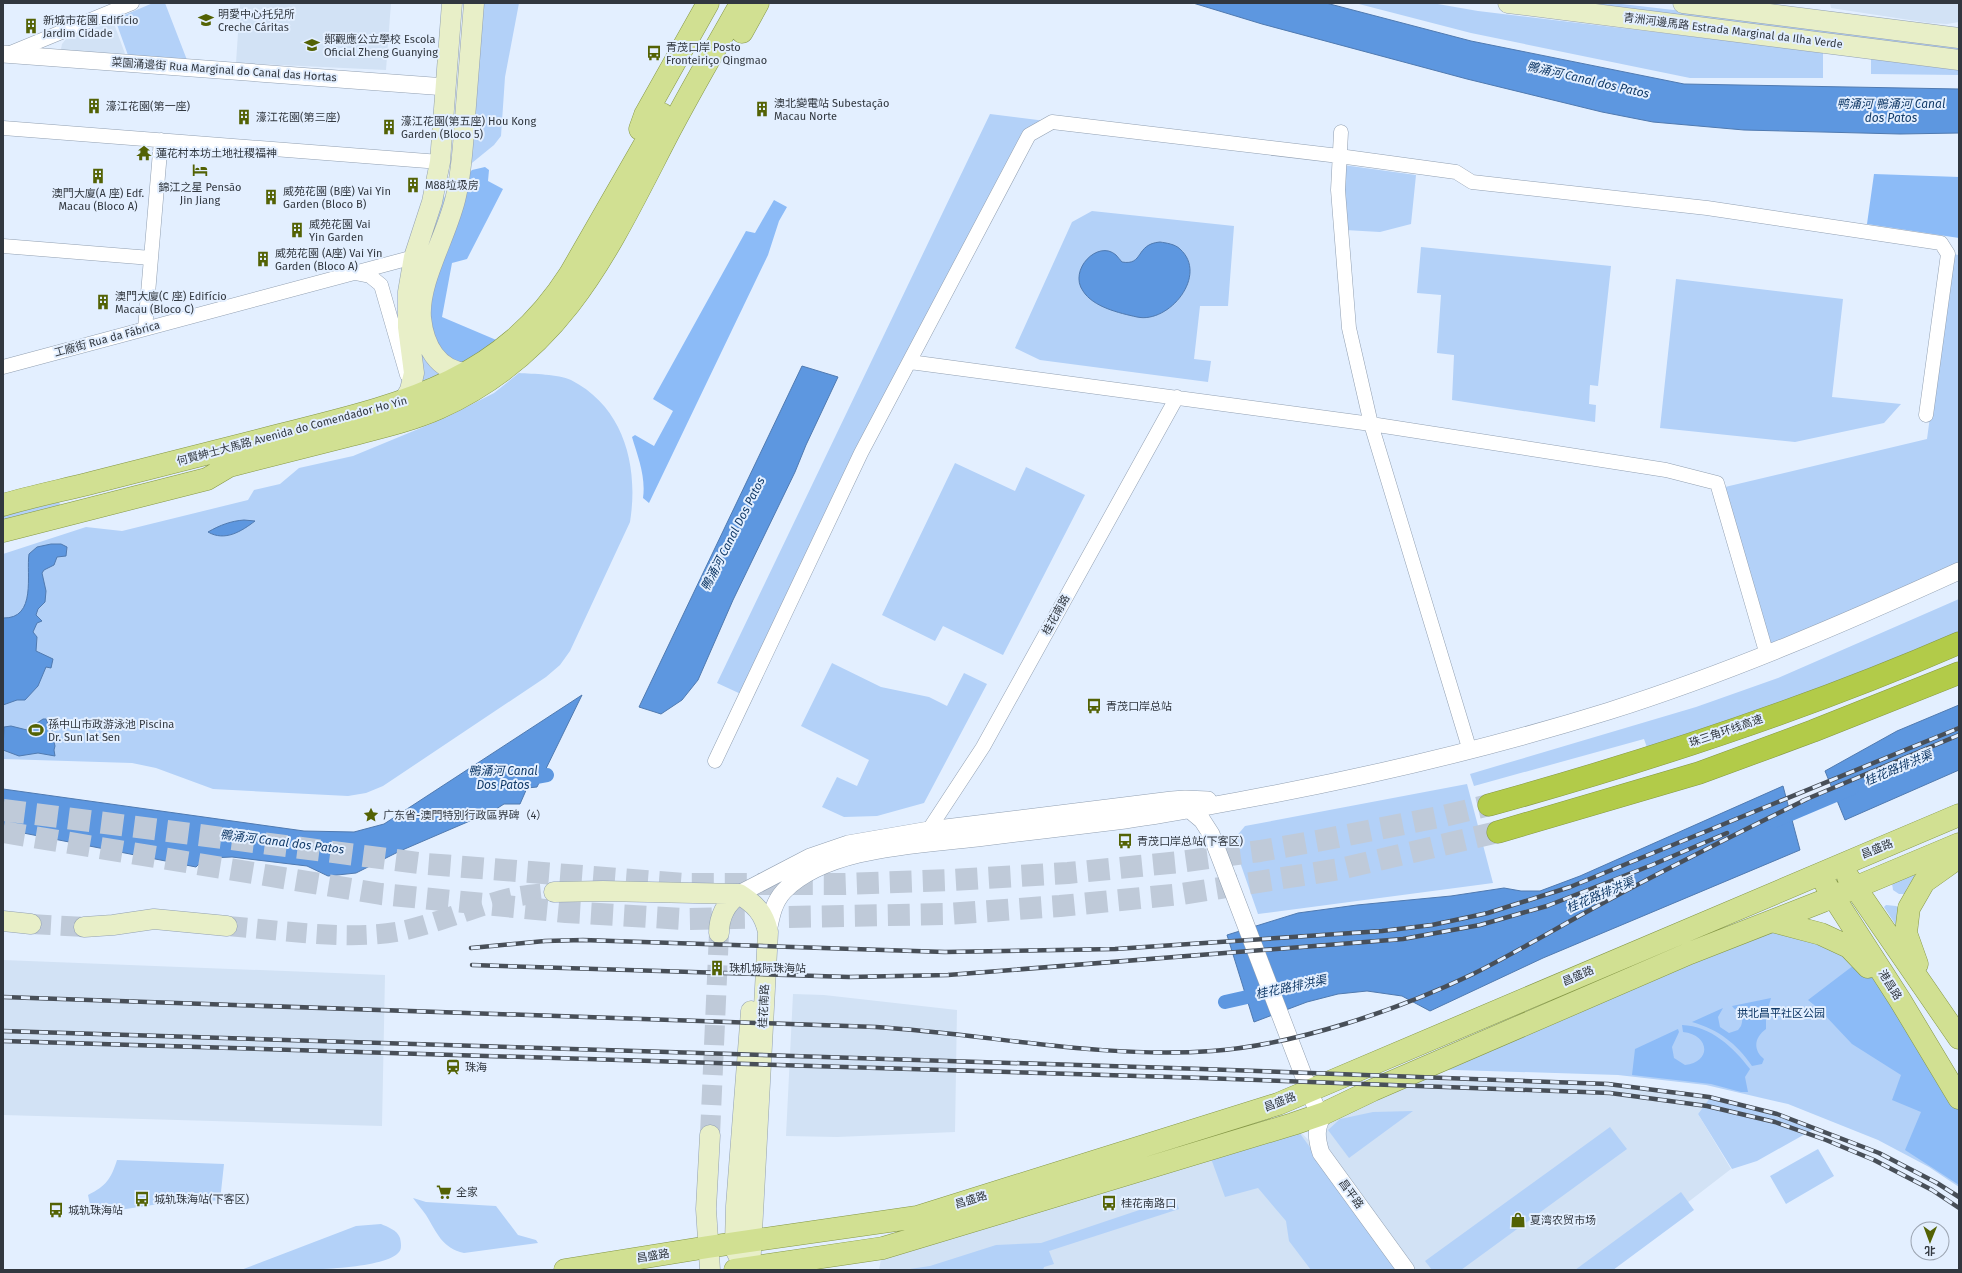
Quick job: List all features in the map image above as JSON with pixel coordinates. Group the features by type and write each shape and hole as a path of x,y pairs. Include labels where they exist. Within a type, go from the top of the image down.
{"highway":[{"name":"珠三角环线高速","path":"1489,805 1584,779 1723,734 1902,668 1959,643"},
{"path":"1498,832 1699,773 1813,732 1959,673"}],"main road":[{"path":"407,396 414,373 407,309 408,292 414,257 432,202 440,162 452,3"},
{"path":"446,87 456,82 460,72 466,3"},
{"path":"466,373 449,369 436,358 425,337 421,316 424,288 454,207 462,164 474,3"},
{"name":"何賢紳士大馬路 Avenida do Comendador Ho Yin","path":"623,202 645,115 708,3"},
{"path":"670,116 725,3"},
{"path":"670,116 741,3"},
{"name":"何賢紳士大馬路 Avenida do Comendador Ho Yin","path":"4,509 348,417 407,396 442,386 466,373 495,354 514,339 549,303 623,202 683,136 758,3"},
{"name":"青洲河邊馬路 Estrada Marginal da Ilha Verde","path":"1508,3 1959,60"},
{"name":"青洲河邊馬路 Estrada Marginal da Ilha Verde","path":"1683,3 1959,38"},
{"name":"何賢紳士大馬路 Avenida do Comendador Ho Yin","path":"3,531 207,479 229,466 412,418 449,403 484,384 526,352 563,314 585,284 623,202 670,116"},
{"path":"440,162 449,186 454,207"},
{"path":"4,509 205,469 229,466"},
{"path":"3,537 71,513"},
{"name":"昌盛路","path":"745,1269 883,1248 1272,1130 1314,1105 1818,874 1959,815"},
{"name":"昌盛路","path":"565,1270 708,1247 891,1222 924,1214 1286,1100 1314,1105 1373,1090 1683,956 1834,897 1959,844"},
{"path":"1924,986 1906,933 1909,908 1924,882 1959,857"},
{"path":"1839,865 1959,1038"},
{"name":"港昌路","path":"1818,874 1900,1000 1959,1098"},
{"path":"554,892 739,894 757,907 765,920 768,932"},
{"path":"700,893 708,897 717,908 719,931 721,915 731,899 739,894"},
{"path":"739,894 754,916 756,937 736,1206 744,1242"},
{"path":"84,928 154,919 227,926"},
{"path":"3,921 31,924"},
{"path":"1772,921 1821,934 1849,947 1900,1000"},
{"name":"桂花南路","path":"745,1269 744,1242 768,932"},
{"path":"710,1136 706,1209 710,1270"}],"street":[{"path":"5,54 132,3"},
{"name":"菜園涌邊街 Rua Marginal do Canal das Hortas","path":"5,54 446,87"},
{"path":"715,761 862,453 1029,135 1052,122 1339,156 1456,172 1472,182 1707,208 1941,243 1948,254 1926,415"},
{"path":"3,128 440,162"},
{"path":"1341,132 1338,190 1349,328 1371,424 1470,751"},
{"path":"145,329 161,140"},
{"path":"3,246 151,258"},
{"name":"工廠街 Rua da Fábrica","path":"3,367 414,257"},
{"name":"工廠街 Rua da Fábrica","path":"350,274 366,274 381,286 407,396"},
{"path":"910,362 1371,424 1666,470 1717,483 1767,655"},
{"name":"桂花南路","path":"918,845 983,747 1177,397"},
{"path":"739,894 821,852 873,839 929,830 1232,802 1337,782 1470,751 1610,711 1767,655 1959,571"},
{"path":"1211,834 1212,824 1216,816 1222,808 1232,802"},
{"path":"1188,805 1202,820 1211,834 1314,1105"},
{"name":"桂花南路","path":"768,932 772,913 777,900 786,889 801,877 849,856 918,845 1146,817 1188,805"},
{"path":"1286,1100 1292,1095 1299,1084 1299,1064"},
{"name":"昌平路","path":"1314,1105 1318,1144 1321,1153 1406,1270"},
{"path":"1272,1130 1291,1128 1299,1130 1308,1137 1321,1153"}],"shaded area":[{"name":"鄭觀應公立學校 Escola Oficial Zheng Guanying","path":"240,3 391,3 386,70 236,63"},
{"path":"1830,3 1959,3 1959,22 1947,24 1929,23 1831,8"},
{"path":"113,21 127,59 60,54 62,44 66,39"},
{"path":"485,167 489,170 488,181 503,189 467,259 452,263 442,317 501,342 466,366 448,363 426,322 439,262 464,178 472,170"},
{"path":"1874,174 1959,177 1959,238 1867,224"},
{"path":"774,200 787,207 779,221 768,255 649,503 643,498 644,490 642,475 632,437 635,435 654,446 673,411 653,399 746,231 755,233"},
{"path":"3,960 385,975 382,1126 3,1115"},
{"path":"1858,962 1894,1002 1959,1103 1959,1185 1905,1150 1921,1112 1892,1100 1901,1075 1852,1044 1819,1009 1808,1000"},
{"path":"793,994 824,995 957,1010 955,1132 837,1137 786,1136"},
{"path":"1771,998 1766,1016 1766,1029 1759,1036 1756,1043 1756,1047 1760,1055 1764,1059 1762,1064 1752,1066 1740,1051 1726,1038 1711,1029 1692,1022 1723,1008 1718,1017 1720,1027 1729,1033 1738,1030 1742,1022 1740,1014 1732,1006"},
{"path":"1682,1025 1693,1026 1712,1034 1736,1053 1750,1069 1745,1077 1748,1092 1741,1092 1711,1084 1632,1075 1635,1049 1678,1029 1679,1032 1672,1047 1674,1058 1685,1065 1694,1063 1700,1059 1703,1054 1703,1043 1692,1034 1683,1032"},
{"name":"夏湾农贸市场","path":"1400,1079 1611,1086 1660,1091 1709,1099 1698,1114 1731,1169 1600,1270 1406,1270 1322,1152 1325,1113"},
{"path":"1293,1124 1321,1153 1405,1270 879,1270 883,1248"}],"green space":[{"path":"153,3 165,3 187,60 129,58 115,19"},
{"path":"480,3 519,3 505,77 501,136 494,145 467,167"},
{"path":"1355,3 1432,3 1478,11 1823,52 1823,78 1690,78 1471,33"},
{"path":"1552,3 1613,3 1786,23 1959,48 1959,53"},
{"path":"1871,57 1959,67 1959,75 1871,74"},
{"path":"990,114 1046,121 1025,131 743,695 717,683"},
{"path":"1343,165 1416,175 1411,224 1380,232 1345,230"},
{"path":"442,189 446,202 430,250 448,378 421,383 412,312"},
{"path":"1092,211 1234,226 1228,306 1200,306 1194,359 1211,361 1208,382 1040,360 1015,348 1072,222"},
{"path":"1421,247 1611,266 1598,386 1590,385 1589,404 1596,405 1595,422 1452,400 1454,355 1437,353 1441,295 1417,293"},
{"path":"1952,254 1959,255 1959,564 1770,650 1725,487 1927,439"},
{"path":"1676,279 1843,299 1832,397 1901,404 1884,423 1795,442 1660,428"},
{"path":"519,373 566,378 589,392 604,406 615,422 624,440 632,480 630,522 570,651 560,665 546,677 383,786 366,793 348,796 213,789 156,768 132,763 3,759 3,554 86,527 122,531 248,500 254,490 280,484 299,468 353,456 445,418 494,393"},
{"path":"955,463 1015,491 1026,467 1085,495 1003,655 943,626 935,641 882,615"},
{"path":"59,502 62,510 3,525 3,515"},
{"path":"1959,599 1959,640 1649,753 1644,739 1474,786 1470,774 1696,707 1778,678"},
{"path":"832,663 881,687 929,697 947,706 964,673 987,684 924,803 877,816 844,817 822,807 837,777 857,786 869,760 801,726"},
{"path":"1467,784 1493,883 1258,914 1234,845 1235,838 1245,826"},
{"path":"1914,874 1916,875 1907,888 1905,894 1899,894 1893,890 1892,883"},
{"path":"1886,905 1896,906 1902,909 1899,930 1884,907"},
{"name":"拱北昌平社区公园","path":"1772,921 1849,948 1899,1000 1959,1100 1959,1187 1929,1167 1878,1140 1788,1104 1706,1085 1618,1075 1425,1069"},
{"path":"1709,1099 1760,1111 1814,1129 1757,1161 1732,1169 1698,1114"},
{"path":"1413,1111 1349,1158 1328,1130 1340,1119 1373,1112"},
{"path":"1610,1127 1627,1149 1461,1270 1432,1270 1425,1261"},
{"path":"1296,1128 1399,1270 1311,1270 1289,1241 1286,1221 1258,1188 1225,1197 1209,1153"},
{"path":"1818,1149 1834,1176 1786,1204 1770,1176"},
{"path":"117,1160 224,1164 220,1201 193,1199 92,1214 88,1195 104,1185 110,1177"},
{"path":"1681,1192 1694,1210 1613,1270 1575,1270"},
{"path":"413,1198 426,1202 496,1206 518,1235 536,1240 538,1243 464,1253 457,1251 445,1244"},
{"path":"1175,1198 1179,1209 1049,1251 1054,1264 1044,1267 1043,1270 903,1270 930,1266 996,1245 1041,1243"},
{"path":"381,1224 395,1231 399,1235 401,1245 400,1251 389,1259 371,1264 325,1269 241,1270 356,1226"}],"water":[{"name":"鸭涌河 鴨涌河 Canal dos Patos","path":"1193,3 1326,3 1471,41 1684,84 1959,89 1959,133 1900,134 1744,130 1653,122 1602,112 1467,79 1262,24"},
{"path":"1160,242 1178,247 1188,260 1190,272 1188,284 1172,305 1161,313 1149,317 1137,317 1122,314 1107,308 1087,297 1079,283 1079,274 1087,259 1101,251 1109,251 1116,255 1122,262 1134,261 1147,247"},
{"path":"802,366 838,377 795,472 733,600 698,680 682,700 661,714 639,707"},
{"path":"235,521 255,521 239,532 227,536 214,535 208,532 217,527"},
{"path":"51,544 61,544 67,547 66,556 57,557 54,565 44,570 42,573 46,591 45,602 38,609 36,615 42,621 37,623 33,632 37,637 36,651 53,659 51,668 46,667 38,686 25,700 17,700 3,705 3,618 14,616 21,611 25,603 28,594 29,554 37,547"},
{"name":"鴨涌河 Canal Dos Patos","path":"582,695 537,787 527,788 520,804 504,804 493,811 400,851 356,873 328,876 307,866 232,857 209,858 202,861 196,867 3,829 3,789 304,831 354,832 384,824"},
{"path":"1959,705 1959,770 1845,820 1825,771 1897,731"},
{"path":"43,719 46,719 48,724 54,726 52,734 55,746 55,756 38,753 19,756 3,750 4,727 11,726 27,730"},
{"path":"1783,786 1800,850 1543,958 1430,1011 1402,996 1367,991 1338,994 1307,1002 1254,1022 1227,935 1298,913 1357,905 1451,896 1504,888 1521,891 1540,891 1580,876"}],"waterway":[{"name":"鴨涌河 Canal dos Patos","path":"525,779 547,775"},
{"name":"桂花路排洪渠","path":"1774,821 1852,788"},
{"name":"桂花路排洪渠","path":"1225,1002 1265,993"}],"tunnel":[{"path":"3,810 427,864 684,884 843,884 951,880 1068,873 1180,862 1260,851 1317,841 1444,816 1489,805"},
{"path":"3,832 381,894 566,912 684,919 947,914 1060,906 1182,894 1340,869 1498,832"},
{"path":"227,926 317,934 363,935 385,933 418,927 508,898 554,892"},
{"path":"31,924 84,927"},
{"path":"710,1135 719,933"}],"railway":[{"path":"471,948 545,941 583,940 945,952 1115,949 1382,931 1432,925 1488,913 1570,887 1959,728"},
{"path":"1802,801 1959,735"},
{"path":"3,997 876,1027 918,1030 1086,1049 1170,1053 1212,1051 1277,1042 1346,1024 1379,1013 1444,987 1489,966 1653,876 1807,799"},
{"path":"472,965 849,977 948,975 1403,939 1480,925 1547,906 1652,865 1727,833"},
{"path":"3,1031 1202,1069 1608,1084 1709,1097 1777,1114 1879,1153 1937,1183 1959,1197"},
{"path":"3,1041 1203,1078 1610,1093 1707,1106 1775,1122 1826,1140 1874,1160 1932,1190 1959,1208"}],"place":[{"name":"明愛中心托兒所 Creche Cáritas","path":"206,20"},
{"name":"新城市花園 Edifício Jardim Cidade","path":"31,26"},
{"name":"鄭觀應公立學校 Escola Oficial Zheng Guanying","path":"312,45"},
{"name":"青茂口岸 Posto Fronteiriço Qingmao","path":"654,53"},
{"name":"濠江花園(第一座)","path":"94,106"},
{"name":"澳北變電站 Subestação Macau Norte","path":"762,109"},
{"name":"濠江花園(第三座)","path":"244,117"},
{"name":"濠江花園(第五座) Hou Kong Garden (Bloco 5)","path":"389,127"},
{"name":"蓮花村本坊土地社稷福神","path":"144,153"},
{"name":"錦江之星 Pensão Jin Jiang","path":"200,170"},
{"name":"澳門大廈(A 座) Edf. Macau (Bloco A)","path":"98,176"},
{"name":"M88垃圾房","path":"413,185"},
{"name":"威苑花園 (B座) Vai Yin Garden (Bloco B)","path":"271,197"},
{"name":"威苑花園 Vai Yin Garden","path":"297,230"},
{"name":"威苑花園 (A座) Vai Yin Garden (Bloco A)","path":"263,259"},
{"name":"澳門大廈(C 座) Edifício Macau (Bloco C)","path":"103,302"},
{"name":"青茂口岸总站","path":"1094,706"},
{"name":"孫中山市政游泳池 Piscina Dr. Sun Iat Sen","path":"36,730"},
{"name":"广东省-澳門特別行政區界碑（4）","path":"371,815"},
{"name":"青茂口岸总站(下客区)","path":"1125,841"},
{"name":"珠机城际珠海站","path":"717,968"},
{"name":"珠海","path":"453,1067"},
{"name":"全家","path":"444,1192"},
{"name":"城轨珠海站(下客区)","path":"142,1199"},
{"name":"桂花南路口","path":"1109,1203"},
{"name":"城轨珠海站","path":"56,1210"},
{"name":"夏湾农贸市场","path":"1518,1220"}]}
